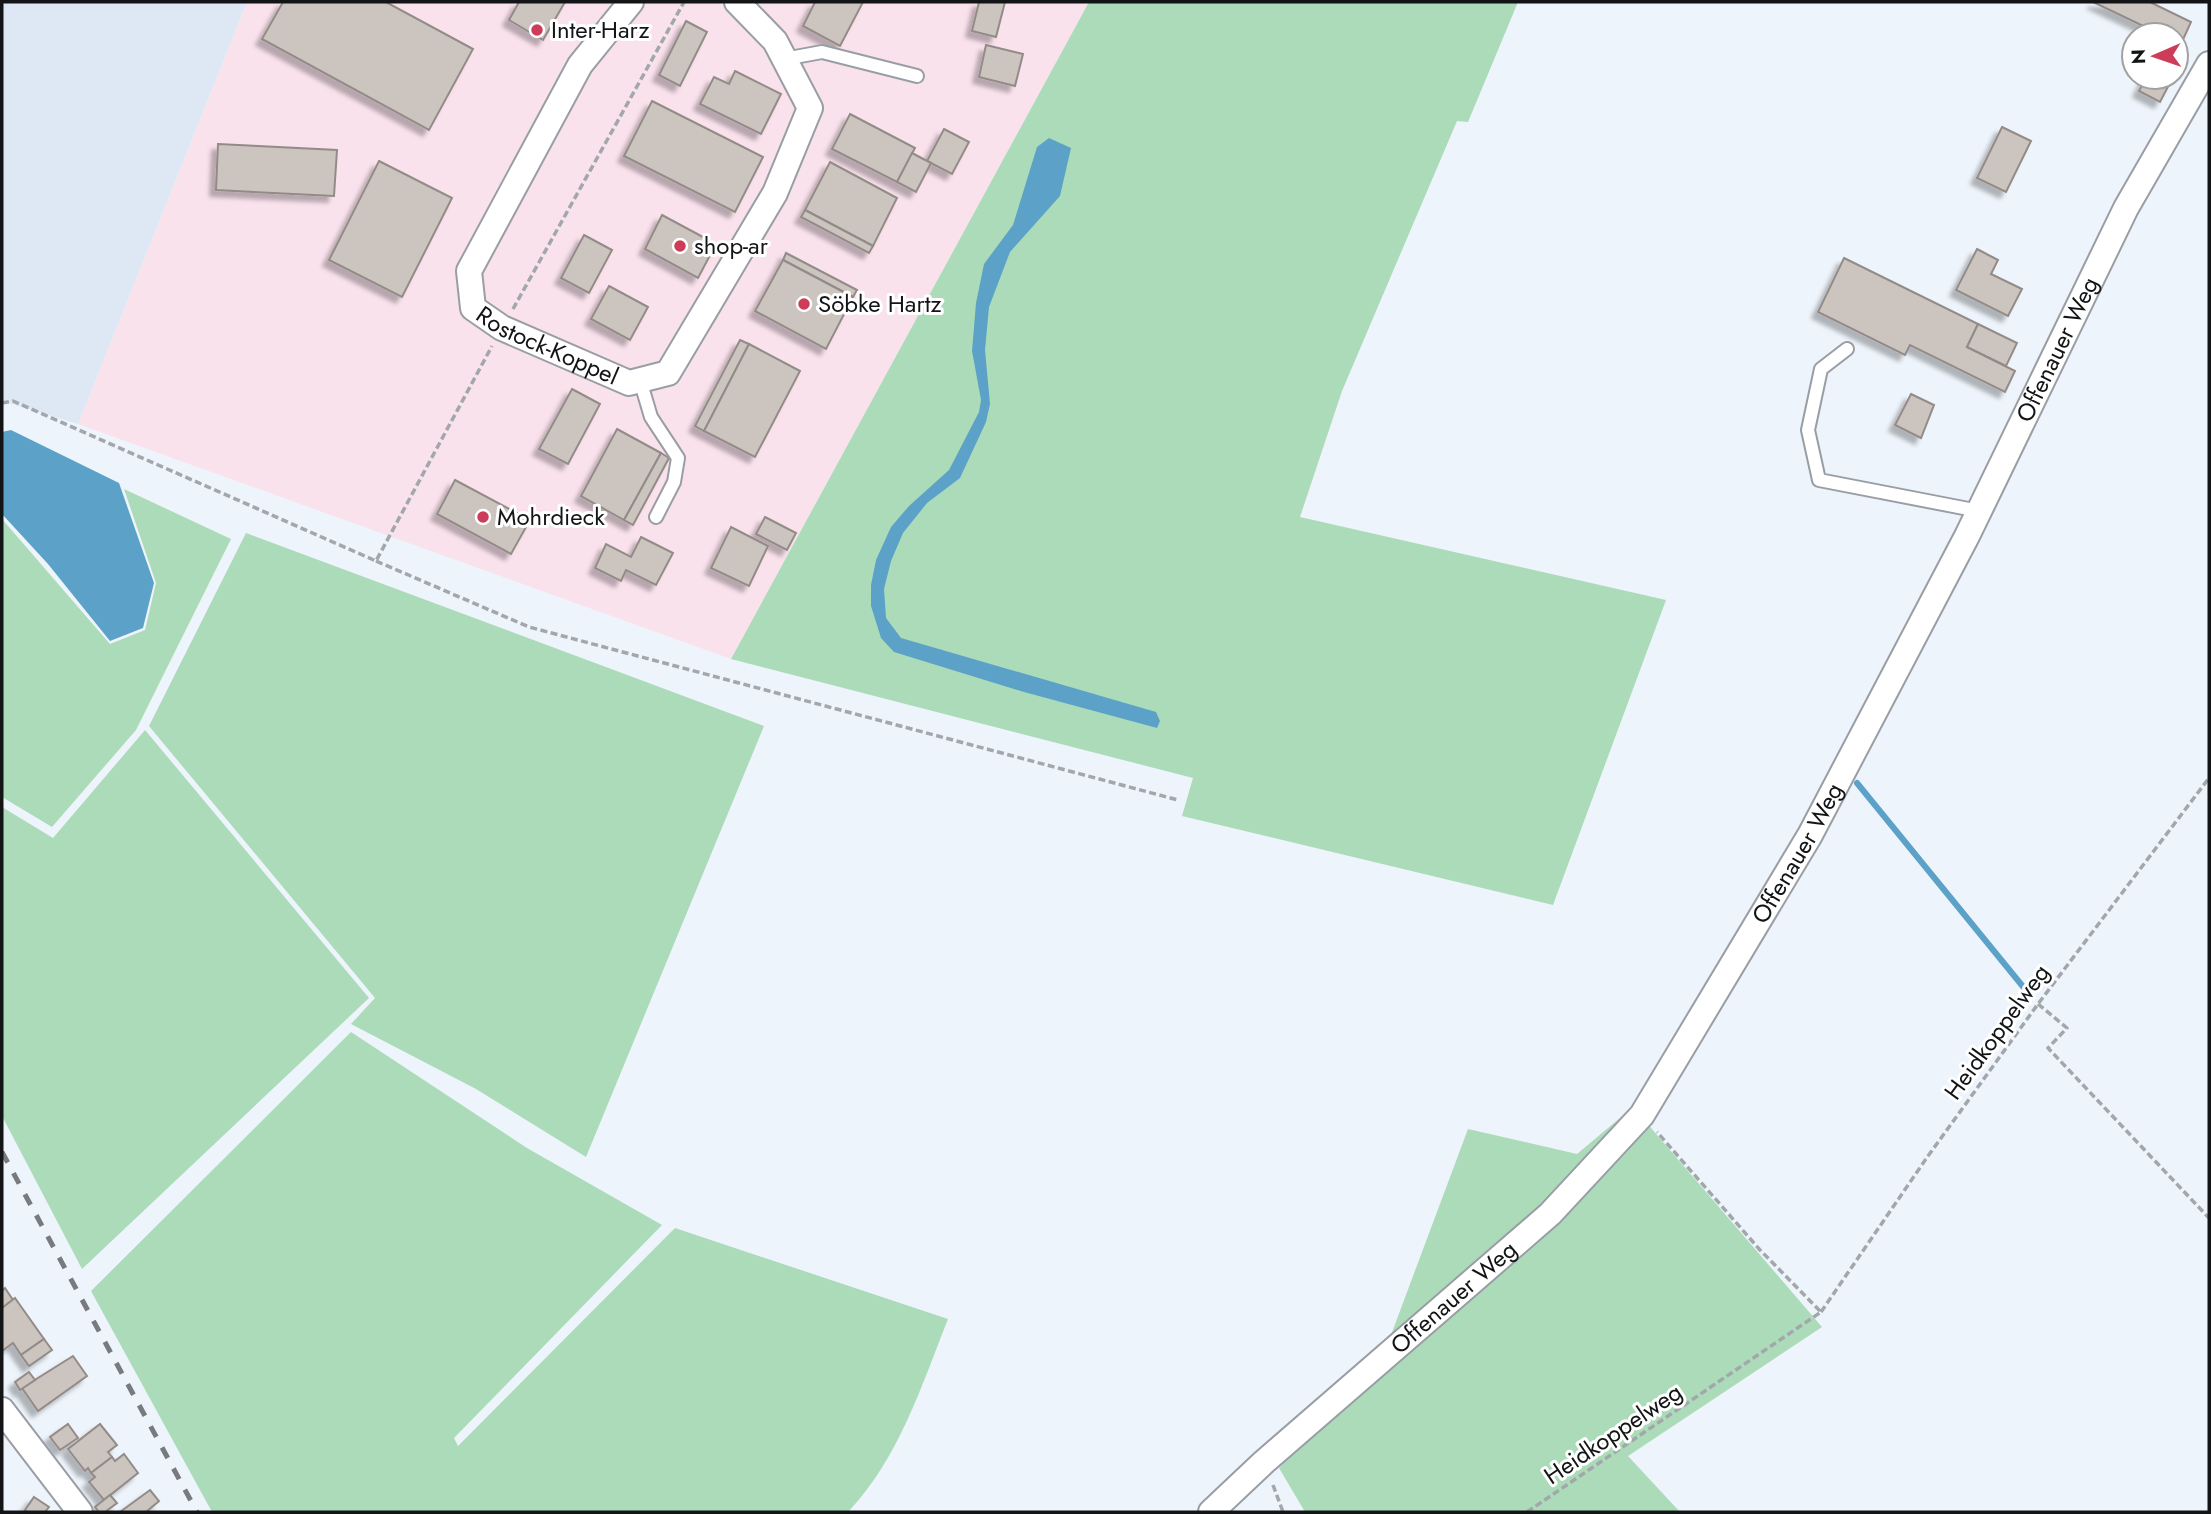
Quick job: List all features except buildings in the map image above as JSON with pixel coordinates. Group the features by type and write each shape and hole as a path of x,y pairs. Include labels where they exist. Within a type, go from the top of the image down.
{"street":[{"name":"Rostock-Koppel","path":"631,2 580,65 469,271 473,308 502,328 629,383 668,373 775,193 810,108 775,41 737,2"},
{"name":"Offenauer Weg","path":"1211,1512 1274,1453 1550,1214 1642,1115 1810,835 1979,511 2126,208 2209,64"},
{"path":"2,1410 80,1512"}],"lane":[{"path":"784,59 822,52 917,76"},
{"path":"1847,349 1821,369 1818,381 1808,430 1819,480 1979,511"},
{"path":"640,380 651,417 678,458 674,482 656,517"}],"path":[{"path":"376,561 684,2"},
{"path":"2,403 13,401 529,627 1178,800"},
{"name":"Heidkoppelweg","path":"1527,1512 1821,1312 1928,1156 2038,1004 2209,778"},
{"path":"2038,1004 2067,1028 2048,1048 2209,1218"},
{"path":"1642,1115 1760,1250 1821,1312"}],"shaded area":[{"path":"2,2 247,2 78,424 2,401"},
{"path":"247,2 1089,2 731,659 78,424"}],"green space":[{"path":"1089,2 1518,2 1468,122 1457,121 1342,391 1300,517 1666,600 1553,905 1182,816 1193,778 731,659"},
{"path":"124,489 231,539 136,730 52,827 2,797 2,519 110,644 145,630 156,583"},
{"path":"246,533 764,726 586,1157 476,1089 351,1024 375,998 149,726"},
{"path":"145,730 369,998 82,1269 2,1116 2,807 53,838"},
{"path":"351,1032 527,1148 662,1225 454,1438 458,1446 675,1228 948,1319 918,1396 895,1445 866,1491 848,1512 212,1512 91,1291"},
{"path":"1633,1107 1822,1327 1628,1456 1680,1512 1305,1512 1279,1468 1388,1343 1468,1129 1577,1154"}],"water":[{"path":"1049,138 1071,148 1060,196 1010,252 989,307 985,350 990,404 986,422 960,478 927,503 903,533 891,561 884,589 886,618 901,638 1156,712 1160,721 1157,728 1024,692 894,652 881,638 871,606 871,585 876,560 891,527 909,506 949,470 979,412 981,400 972,351 976,303 984,264 1013,225 1037,147"},
{"path":"11,430 119,483 154,583 143,628 110,641 48,564 2,514 2,432"}],"waterway":[{"path":"1857,783 2029,994"}],"railway":[{"path":"2,1152 197,1512"}],"place":[{"name":"Inter-Harz","path":"537,30"},
{"name":"shop-ar","path":"680,246"},
{"name":"Söbke Hartz","path":"804,304"},
{"name":"Mohrdieck","path":"483,517"}]}
